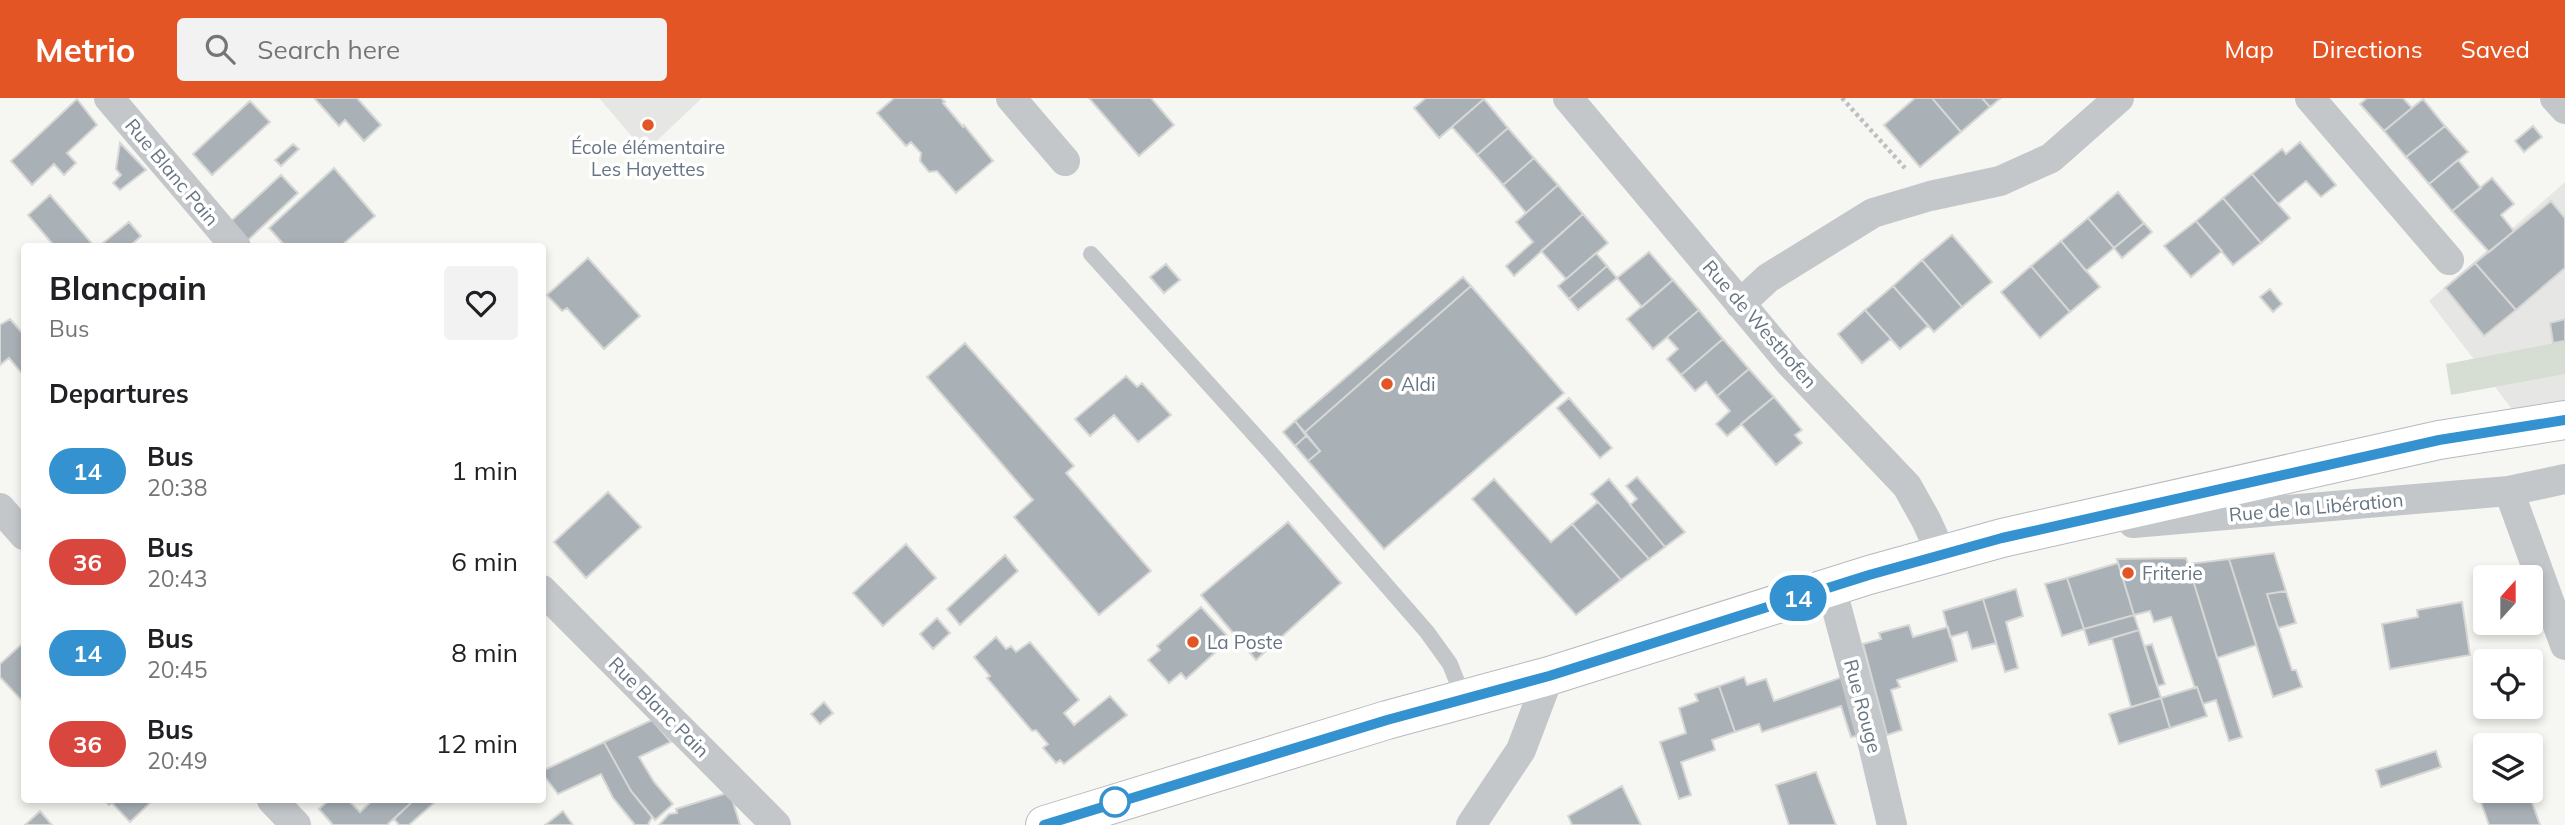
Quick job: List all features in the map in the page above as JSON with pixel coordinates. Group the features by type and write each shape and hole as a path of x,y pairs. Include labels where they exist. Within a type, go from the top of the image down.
{"main road":[{"name":"Rue de la Libération","path":"1045,825 1387,720 1549,676 1831,587 2002,538 2439,440 2565,420"}],"street":[{"name":"Rue Blanc Pain","path":"109,98 233,243"},
{"path":"1012,98 1065,161"},
{"name":"Rue de Westhofen","path":"1569,98 1791,364 1907,486 1942,555"},
{"path":"1740,304 1768,278 1873,213 1930,196 2000,181 2051,158 2119,98"},
{"path":"2310,98 2449,260"},
{"path":"2555,98 2565,109"},
{"name":"Rue de la Libération","path":"2067,523 2112,524 2509,491 2565,479"},
{"path":"2509,491 2565,645"},
{"path":"0,509 21,532"},
{"name":"Rue Rouge","path":"1831,587 1892,825"},
{"name":"Rue Blanc Pain","path":"546,594 776,825"},
{"path":"1471,825 1521,750 1549,676"},
{"path":"275,803 296,825"}],"lane":[{"path":"1091,254 1271,453 1427,632 1450,664 1464,699"}],"path":[{"path":"1842,98 1930,196"}],"shaded area":[{"name":"École élémentaire Les Hayettes","path":"599,98 702,98 645,152"},
{"path":"2565,182 2565,420 2525,426 2429,301"},
{"path":"2565,341 2565,374 2451,395 2446,364"}],"building":[{"path":"357,98 381,125 364,141 345,120 339,126 315,99"},
{"path":"894,98 941,98 993,161 956,193 937,171 929,172 920,161 921,153 911,142 906,146 877,113"},
{"path":"1089,98 1151,98 1174,125 1139,156"},
{"path":"1426,98 1484,99 1439,138 1414,108"},
{"path":"1915,98 1932,98 1961,132 1920,167 1884,125"},
{"path":"1932,98 1982,98 1990,107 1961,132"},
{"path":"1982,98 2001,98 1990,107"},
{"path":"2367,98 2403,98 2412,108 2384,131 2360,104"},
{"path":"77,99 97,125 67,153 76,163 64,175 54,164 32,185 11,161"},
{"path":"1484,99 1508,128 1477,155 1452,127"},
{"path":"2423,99 2445,126 2406,157 2384,131"},
{"path":"250,101 270,122 212,175 193,154"},
{"path":"2445,126 2468,152 2429,184 2406,157"},
{"path":"2533,126 2542,137 2524,152 2515,141"},
{"path":"1508,128 1534,158 1503,185 1477,155"},
{"path":"2300,142 2336,185 2321,197 2306,181 2278,204 2252,174 2282,149 2286,154"},
{"path":"120,143 146,170 120,190 113,183 121,175 116,169"},
{"path":"293,144 299,149 281,166 275,160"},
{"path":"1534,158 1558,185 1526,213 1503,185"},
{"path":"2458,160 2481,188 2452,211 2429,184"},
{"path":"334,168 375,216 345,243 282,243 269,228"},
{"path":"2252,174 2290,218 2261,243 2223,198"},
{"path":"281,175 298,193 247,241 230,222"},
{"path":"2492,178 2514,204 2501,215 2514,231 2489,252 2452,211"},
{"path":"1558,185 1583,214 1514,276 1506,266 1533,242 1516,222"},
{"path":"2118,192 2144,223 2114,248 2088,218"},
{"path":"50,195 92,243 52,243 28,215"},
{"path":"2223,198 2261,243 2233,265 2196,221"},
{"path":"2551,201 2565,218 2565,268 2516,310 2475,263"},
{"path":"1583,214 1608,243 1566,279 1541,251"},
{"path":"2088,218 2114,248 2086,271 2061,241"},
{"path":"2196,221 2222,251 2191,277 2164,246"},
{"path":"129,222 141,236 133,243 103,243"},
{"path":"2144,223 2152,232 2122,258 2114,248"},
{"path":"1952,235 1992,282 1962,307 1922,260"},
{"path":"2061,241 2100,287 2070,312 2031,266"},
{"path":"1649,252 1673,280 1642,307 1617,278"},
{"path":"1596,253 1607,266 1569,299 1558,286"},
{"path":"588,258 640,316 604,349 567,308 562,311 547,295"},
{"path":"1922,260 1962,307 1934,332 1893,286"},
{"path":"2475,263 2516,310 2484,336 2445,288"},
{"path":"1166,264 1180,280 1164,293 1150,277"},
{"path":"1607,266 1617,278 1578,310 1569,299"},
{"path":"2031,266 2070,312 2040,338 2001,292"},
{"path":"1463,277 1471,286 1304,433 1295,421"},
{"path":"1673,280 1699,310 1653,349 1627,319"},
{"path":"1471,286 1564,393 1384,549 1308,461 1320,451 1304,433"},
{"path":"1893,286 1928,326 1900,349 1865,310"},
{"path":"2270,289 2282,304 2273,312 2260,297"},
{"path":"1699,310 1723,339 1681,375 1667,359 1678,349 1667,337"},
{"path":"1865,310 1891,339 1862,363 1838,334"},
{"path":"10,319 21,332 21,372 9,358 0,365 0,325"},
{"path":"2565,319 2565,341 2553,343 2550,323"},
{"path":"1723,339 1749,369 1717,396 1706,382 1695,391 1681,375"},
{"path":"965,343 1074,466 1066,473 1151,571 1099,615 1014,517 1033,500 927,377"},
{"path":"1749,369 1774,397 1727,436 1716,424 1730,411 1717,396"},
{"path":"1126,376 1137,387 1142,383 1171,415 1138,442 1114,415 1090,436 1075,419"},
{"path":"1774,397 1802,430 1795,435 1802,443 1776,465 1741,424"},
{"path":"1569,398 1612,448 1600,458 1557,408"},
{"path":"1295,421 1307,435 1295,446 1283,432"},
{"path":"1307,435 1320,451 1308,461 1295,446"},
{"path":"1637,477 1685,532 1665,547 1630,505 1637,499 1626,486"},
{"path":"1494,479 1551,542 1572,524 1621,580 1576,615 1472,499"},
{"path":"1609,479 1665,547 1649,559 1591,494"},
{"path":"608,492 641,527 586,578 554,542"},
{"path":"1598,502 1649,559 1621,580 1572,524"},
{"path":"1288,522 1341,583 1256,660 1201,595"},
{"path":"906,544 936,578 883,626 853,593"},
{"path":"2274,553 2286,591 2267,594 2292,670 2296,670 2302,687 2273,697 2229,559"},
{"path":"1005,555 1018,571 960,625 947,609"},
{"path":"2186,558 2242,737 2229,741 2216,700 2203,704 2197,687 2195,688 2171,617 2154,622 2150,611 2134,615 2117,559"},
{"path":"2229,559 2256,645 2217,658 2188,564"},
{"path":"2118,563 2134,615 2084,629 2067,578"},
{"path":"2067,578 2084,629 2062,636 2045,584"},
{"path":"2016,589 2023,616 2006,622 2018,668 2005,672 1983,599"},
{"path":"2286,591 2296,623 2278,628 2267,594"},
{"path":"1983,599 1996,643 1972,649 1967,632 1950,637 1943,611"},
{"path":"2462,602 2470,655 2390,669 2382,624 2418,617 2417,610"},
{"name":"La Poste","path":"1201,607 1230,639 1186,679 1181,673 1169,683 1148,660 1160,650 1157,646"},
{"path":"2134,615 2139,630 2089,645 2084,629"},
{"path":"937,618 950,633 933,649 920,634"},
{"path":"1909,625 1913,637 1948,627 1957,661 1897,680 1900,687 1891,690 1902,730 1887,735 1863,644 1881,639 1879,633"},
{"path":"2139,630 2161,698 2131,707 2112,638"},
{"path":"996,637 1006,649 1011,646 1016,652 1030,642 1079,700 1064,713 1074,725 1110,696 1127,715 1064,764 1060,760 1056,763 1043,748 1048,744 1036,730 1032,731 987,678 990,676 974,657"},
{"path":"2152,644 2165,684 2158,686 2145,646"},
{"path":"21,645 21,700 0,677 0,664"},
{"path":"1845,676 1860,735 1851,737 1841,706 1762,732 1759,724 1735,732 1719,686 1744,677 1747,685 1766,679 1774,701"},
{"path":"1719,686 1735,732 1712,740 1715,750 1681,762 1691,795 1679,799 1660,742 1686,733 1679,708 1698,701 1695,694"},
{"path":"2197,687 2207,716 2170,728 2161,698"},
{"path":"2161,698 2170,728 2119,744 2109,714"},
{"path":"824,702 833,713 820,724 811,714"},
{"path":"652,720 671,742 639,757 654,782 673,804 655,820 631,791 604,742"},
{"path":"604,742 631,791 652,817 648,825 635,825 613,798 601,774 558,794 546,778 546,769"},
{"path":"2436,751 2441,767 2381,787 2376,770"},
{"path":"1816,772 1836,825 1789,825 1776,785"},
{"path":"1622,786 1641,825 1572,825 1568,816"},
{"path":"730,792 740,825 659,825 669,814 677,813 676,809"},
{"path":"112,803 150,803 130,822"},
{"path":"326,803 351,803 360,812 370,803 411,803 387,825 333,825 319,809"},
{"path":"411,803 434,803 409,825 399,825 394,819"},
{"path":"2481,803 2532,803 2540,825 2489,825"},
{"path":"40,811 52,825 25,825"},
{"path":"563,811 573,825 545,825"}],"bus line":[{"name":"14","path":"1044,825 1387,720 1549,676 1869,575 2002,538 2439,440 2565,420"}],"place":[{"name":"École élémentaire Les Hayettes","path":"648,125"},
{"name":"Aldi","path":"1387,384"},
{"name":"Friterie","path":"2128,573"},
{"name":"La Poste","path":"1193,642"}]}
